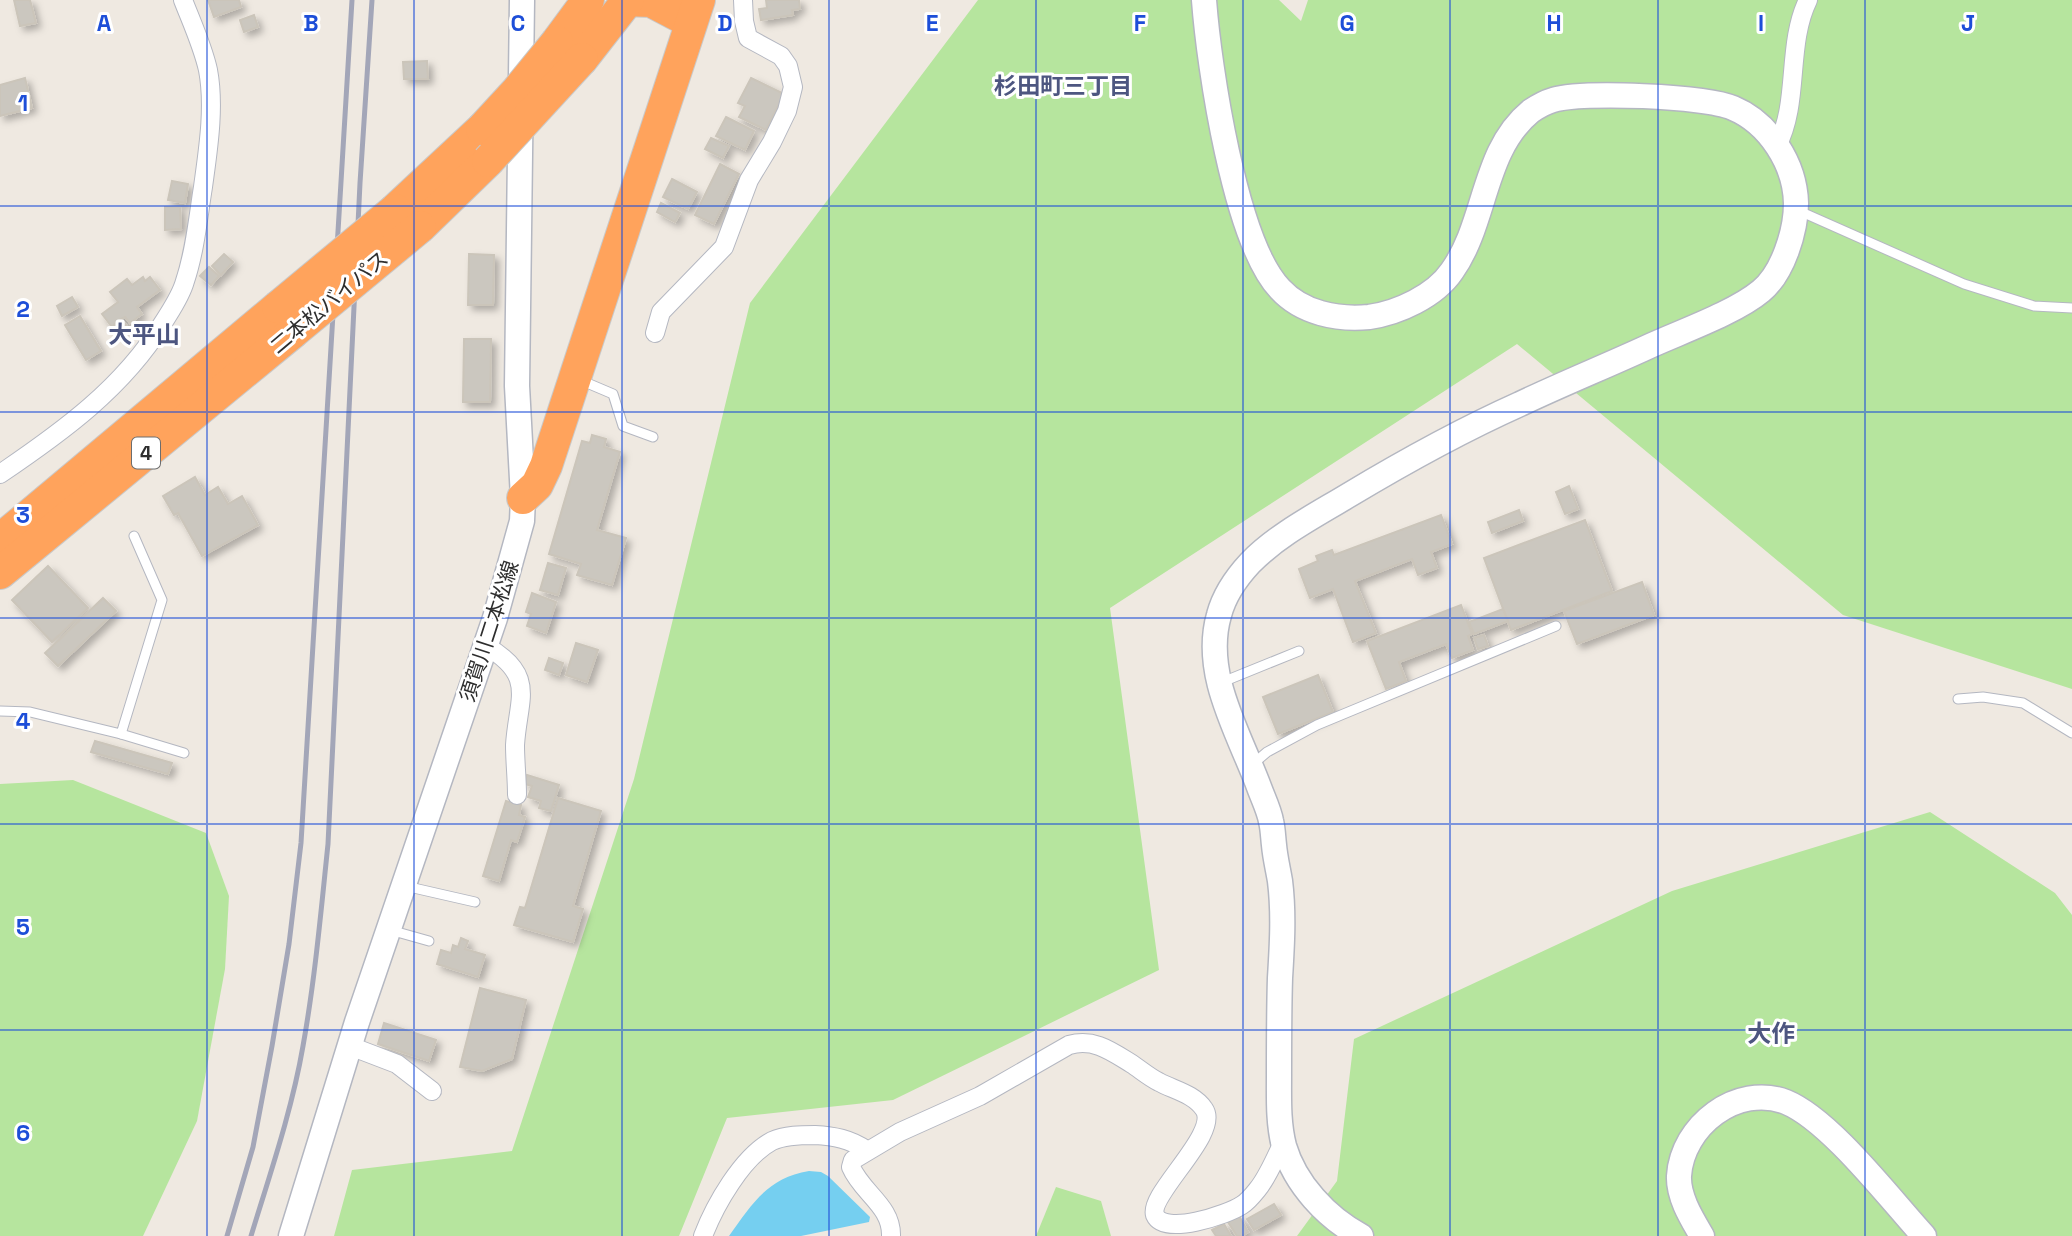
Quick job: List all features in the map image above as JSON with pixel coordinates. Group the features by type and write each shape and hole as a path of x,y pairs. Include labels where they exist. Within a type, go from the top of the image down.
{"highway":[{"name":"二本松バイパス","path":"0,573 285,320 407,218 488,161 569,51 588,0"},
{"path":"523,498 537,485 546,466 695,11 651,1 626,0"},
{"name":"二本松バイパス","path":"407,218 517,91 569,51 626,0"},
{"name":"二本松バイパス","path":"0,540 285,320"}],"street":[{"path":"0,474 58,435 124,374 149,345 185,283 197,229 207,158 211,88 208,67 183,0"},
{"name":"須賀川二本松線","path":"290,1236 350,1046 486,646 522,522 517,386 522,0"},
{"path":"656,333 661,312 724,247 749,180 772,142 793,87 788,66 781,56 748,37 743,0"},
{"path":"1203,0 1218,103 1244,219 1269,275 1282,292 1297,303 1325,314 1346,318 1375,316 1410,303 1442,283 1471,238 1494,163 1506,141 1526,116 1546,102 1560,98 1614,96 1720,104 1737,109 1759,122 1777,146 1789,170 1796,197 1789,241 1782,260 1766,287 1759,293 1736,306 1519,404 1380,477 1274,543 1250,564 1228,592 1219,614 1213,648 1216,669 1228,713 1271,819 1280,884 1282,931 1279,1110 1283,1143 1297,1175 1318,1203 1332,1218 1361,1236"},
{"path":"1777,146 1787,120 1801,18 1808,0"},
{"path":"486,646 506,657 521,685 522,702 515,745 517,795"},
{"path":"896,1233 884,1210 859,1183 851,1167 853,1160 866,1150 933,1115 980,1096 1069,1045 1081,1041 1095,1043 1110,1050 1157,1081 1190,1096 1204,1108 1208,1117 1206,1126 1154,1205 1155,1216 1163,1224 1173,1228 1207,1221 1242,1205 1259,1189 1283,1143"},
{"path":"350,1046 397,1064 432,1091"},
{"path":"1702,1236 1691,1218 1679,1179 1687,1142 1715,1113 1749,1099 1770,1097 1789,1103 1827,1130 1924,1236"},
{"path":"703,1236 740,1171 756,1152 774,1140 798,1135 828,1136 853,1141 866,1150"}],"lane":[{"path":"1795,209 1964,284 2034,306 2072,308"},
{"path":"575,377 613,394 623,426 653,437"},
{"path":"121,734 162,600 134,536"},
{"path":"1251,765 1268,752 1317,725 1556,626"},
{"path":"1220,683 1299,651"},
{"path":"1958,699 1983,697 2023,703 2072,733"},
{"path":"0,711 30,712 121,734 184,754"},
{"path":"405,886 475,902"},
{"path":"390,930 429,941"}],"green space":[{"path":"978,0 1279,0 1301,21 1308,0 2072,0 2072,689 1843,615 1517,344 1110,608 1159,970 893,1100 727,1118 679,1236 334,1236 352,1170 512,1151 634,779 750,303"},
{"path":"73,780 206,833 229,896 225,969 197,1121 143,1236 0,1236 0,784"},
{"path":"1930,812 2055,893 2072,915 2072,1236 1297,1236 1337,1181 1354,1039 1672,891"},
{"path":"1056,1187 1101,1201 1111,1236 1036,1236"}],"water":[{"path":"809,1171 828,1176 870,1217 869,1222 801,1236 729,1236 753,1203 771,1186 794,1174"}],"building":[{"path":"14,0 30,0 36,23 20,26"},
{"path":"208,0 239,0 241,7 214,17"},
{"path":"766,0 799,0 800,9 792,10 793,15 761,20 759,9 767,8"},
{"path":"254,15 258,27 244,32 240,20"},
{"path":"427,61 428,79 404,79 403,62"},
{"path":"25,78 32,108 0,116 0,85"},
{"path":"751,78 784,94 766,130 739,117 745,106 738,103"},
{"path":"726,117 754,131 745,150 716,136"},
{"path":"711,138 729,146 723,158 705,149"},
{"path":"720,164 739,174 714,224 695,215"},
{"path":"672,179 697,192 688,209 663,197"},
{"path":"172,181 188,184 185,203 168,200"},
{"path":"661,203 680,213 675,222 657,212"},
{"path":"165,207 180,207 181,229 165,230"},
{"path":"224,254 233,262 221,275 212,266"},
{"path":"469,254 494,255 493,305 468,305"},
{"path":"209,267 219,276 211,285 200,276"},
{"path":"143,277 145,281 150,277 160,290 137,307 142,314 130,323 125,317 121,319 126,325 119,331 115,324 112,327 102,314 118,302 110,292 127,279 132,285"},
{"path":"72,297 78,307 62,316 57,306"},
{"path":"80,316 101,351 86,360 65,325"},
{"path":"464,339 491,339 490,402 463,402"},
{"path":"592,435 606,439 604,447 620,452 597,530 626,538 612,585 577,575 581,564 549,554 582,441 590,443"},
{"path":"195,477 205,495 218,487 228,504 242,496 258,525 202,556 178,513 174,515 163,496"},
{"path":"1569,486 1578,509 1565,514 1556,492"},
{"path":"1519,510 1523,521 1492,533 1488,522"},
{"path":"1441,515 1452,544 1431,552 1437,568 1418,575 1412,559 1355,581 1376,633 1353,642 1333,589 1310,598 1299,569 1318,561 1316,556 1332,550 1334,555"},
{"path":"1585,520 1612,591 1511,630 1484,558"},
{"path":"548,563 566,568 558,595 540,590"},
{"path":"48,566 88,608 52,642 12,600"},
{"path":"1642,582 1654,615 1577,644 1564,611"},
{"path":"532,593 556,602 546,633 527,626 531,614 526,612"},
{"path":"103,598 116,611 58,666 45,653"},
{"path":"1461,605 1472,634 1468,636 1473,650 1452,658 1446,644 1399,662 1406,681 1386,689 1367,641"},
{"path":"1503,609 1508,621 1474,634 1469,622"},
{"path":"1484,635 1488,646 1478,649 1474,638"},
{"path":"576,643 598,650 587,682 566,675"},
{"path":"549,658 563,663 559,675 545,670"},
{"path":"1318,675 1333,712 1278,734 1263,697"},
{"path":"95,741 172,763 168,774 91,752"},
{"path":"527,775 559,785 551,811 539,808 541,801 528,797 532,786 525,784"},
{"path":"558,798 601,811 573,906 583,909 573,942 514,925 520,907 525,908"},
{"path":"506,801 521,805 519,815 525,817 517,842 511,840 499,881 483,876"},
{"path":"461,938 468,941 465,949 485,955 478,977 437,964 441,950 451,953 453,945 458,947"},
{"path":"480,988 526,1000 512,1059 482,1071 460,1067"},
{"path":"384,1023 436,1040 429,1061 378,1044"},
{"path":"1274,1204 1281,1215 1254,1230 1247,1219"},
{"path":"1239,1216 1248,1232 1242,1236 1237,1236 1228,1222"},
{"path":"1224,1224 1231,1236 1216,1236 1212,1230"}],"railway":[{"path":"227,1236 253,1147 289,944 301,843 352,0"},
{"path":"251,1236 280,1142 298,1070 314,970 328,844 360,183 372,0"}],"district":[{"name":"杉田町三丁目","path":"1063,86"},
{"name":"大平山","path":"144,334"},
{"name":"大作","path":"1771,1033"}]}
